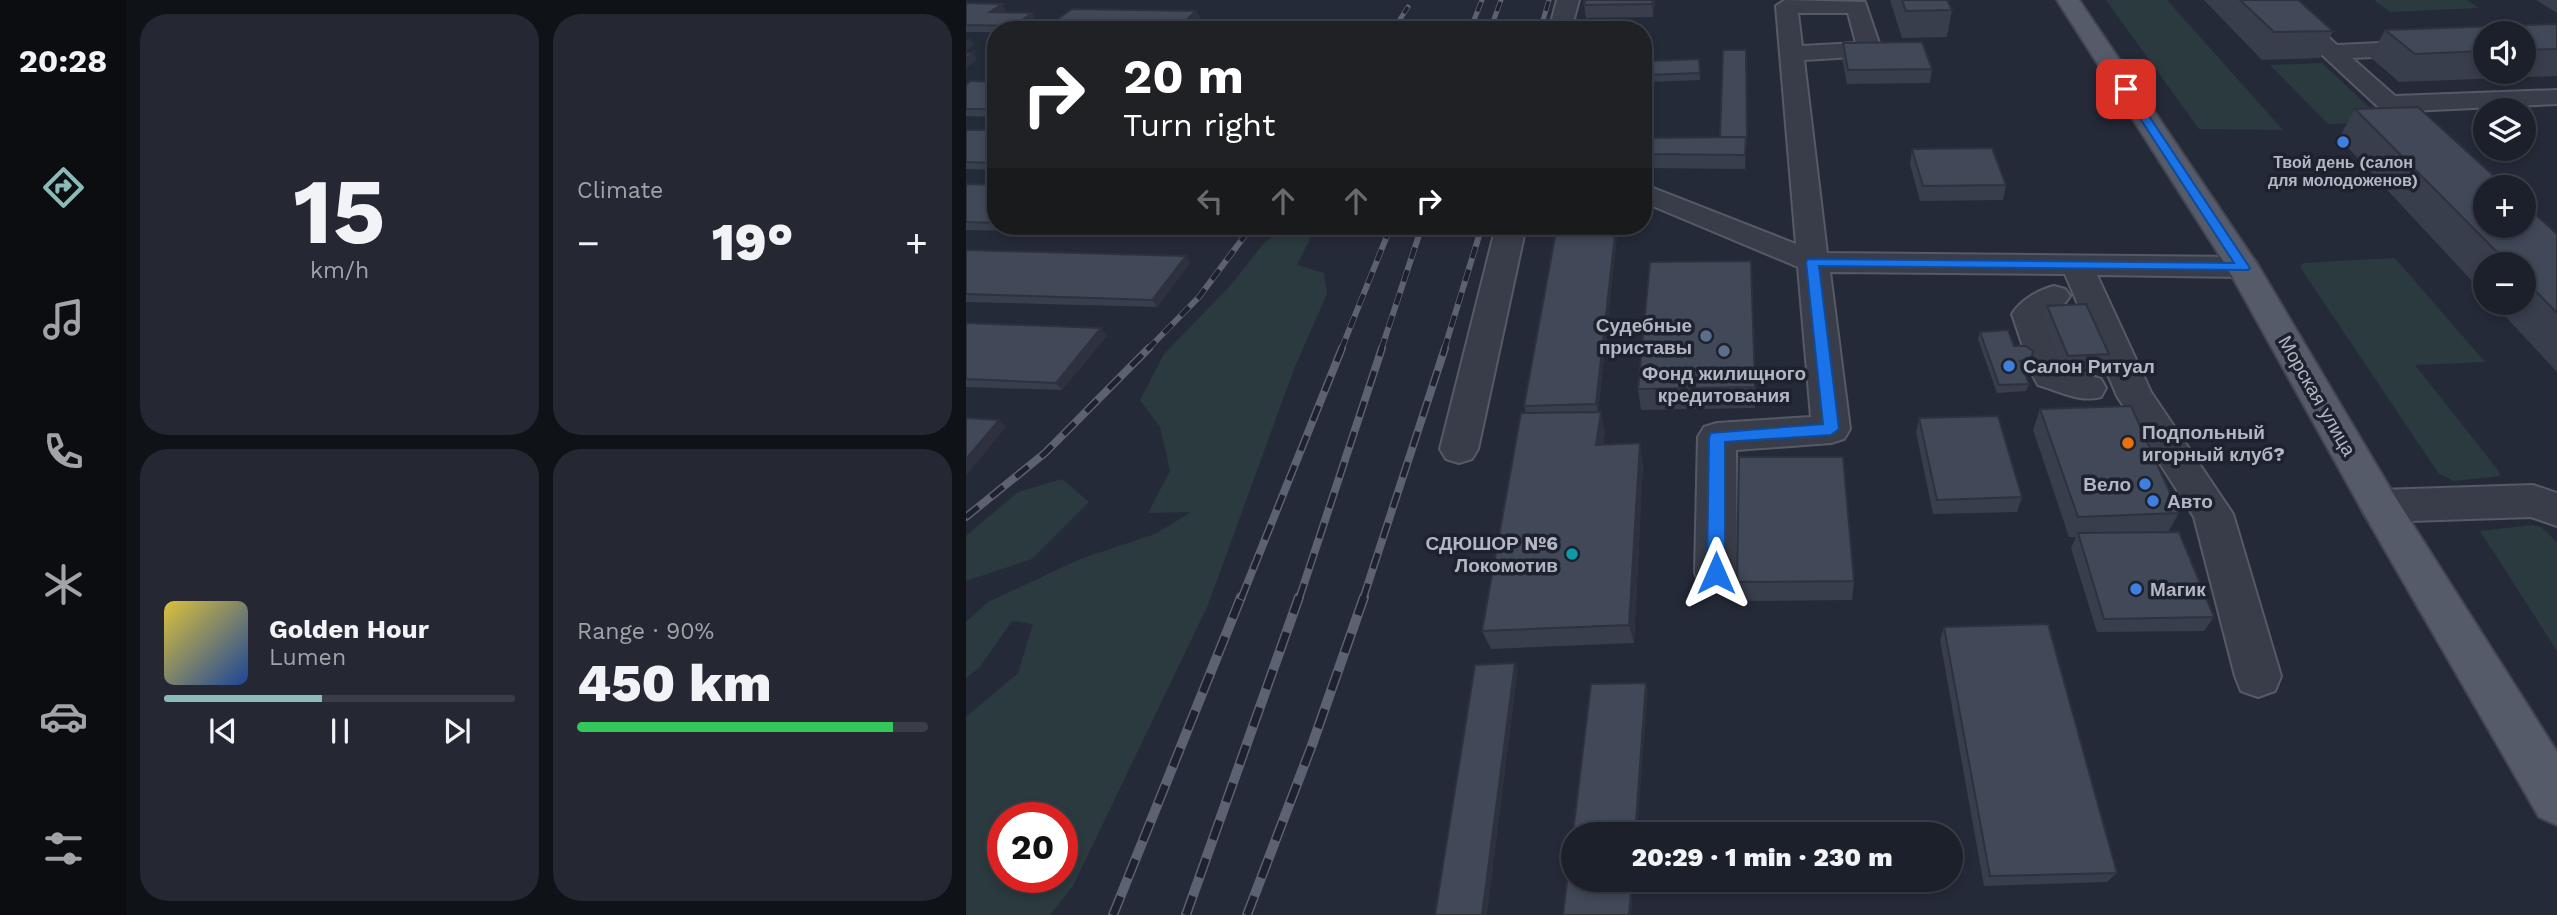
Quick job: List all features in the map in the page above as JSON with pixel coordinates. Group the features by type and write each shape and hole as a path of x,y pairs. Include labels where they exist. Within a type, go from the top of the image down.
{"main road":[{"name":"Морская улица","path":"2068,0 2243,268 2381,506 2557,799"}],"street":[{"path":"1562,21 1568,0"},
{"path":"2274,0 2473,180"},
{"path":"2332,52 2473,46"},
{"path":"1716,573 1717,437 1831,429 1792,54"},
{"path":"2388,104 2557,97"},
{"path":"1652,196 1812,262 2070,293 2243,268"},
{"path":"1459,449 1509,235"},
{"path":"2070,293 2029,314 2051,376 2085,379 2135,396"},
{"path":"2070,293 2213,514 2258,676"},
{"path":"2381,506 2533,501 2557,510"}],"shaded area":[{"path":"2106,0 2167,0 2283,130 2199,129"},
{"path":"2374,0 2467,0 2479,8 2390,12"},
{"path":"2322,63 2385,122 2328,124 2270,65"},
{"path":"1275,235 1312,235 1297,265 1324,273 1327,294 1294,369 1208,605 1078,876 1078,802 987,802 987,893 1067,893 1050,915 966,915 966,717 1018,673 1033,624 1012,621 979,668 966,678 966,622 988,602 1080,559 1155,534 1191,512 1148,513 1170,471 1160,427 1140,400 1164,354 1229,287 1265,242"},
{"path":"2395,258 2485,362 2415,365 2500,476 2454,481 2439,474 2300,267 2303,263"},
{"path":"1062,479 1089,502 1032,559 966,581 966,536 1018,492"},
{"path":"2532,525 2541,527 2557,542 2557,651 2480,531"}],"building":[{"path":"1585,0 1653,0 1652,4 1584,5"},
{"path":"1902,0 1947,0 1952,10 1906,11"},
{"path":"2240,0 2298,0 2333,31 2274,32"},
{"path":"966,3 1002,4 990,12 1032,13 1021,21 987,21 987,25 966,25"},
{"path":"1072,9 1196,11 1185,21 1055,21"},
{"path":"2557,24 2557,49 2536,50 2536,25"},
{"path":"2473,27 2473,52 2415,54 2385,30"},
{"path":"1922,42 1932,69 1848,70 1843,43"},
{"path":"1723,50 1746,50 1747,137 1720,137"},
{"path":"1699,59 1700,73 1652,75 1652,61"},
{"path":"970,81 987,82 987,109 966,109 966,85"},
{"path":"2418,107 2473,157 2473,161 2477,161 2493,175 2473,175 2473,228 2355,109"},
{"path":"966,130 987,130 987,163 966,162"},
{"path":"1746,137 1745,155 1652,154 1652,138"},
{"path":"1992,148 2006,185 1923,186 1912,149"},
{"path":"966,184 987,185 987,223 966,222"},
{"path":"2536,215 2557,234 2557,313 2536,291 2536,252 2497,252 2483,238 2536,238"},
{"path":"1555,235 1615,235 1596,404 1524,406"},
{"path":"966,250 1186,256 1152,300 966,294"},
{"path":"1751,261 1755,387 1638,389 1650,262"},
{"path":"2086,304 2109,354 2068,356 2047,306"},
{"path":"966,323 1101,328 1056,383 966,379"},
{"name":"Салон Ритуал","path":"2008,330 2014,346 2026,346 2033,351 2031,360 2020,361 2029,384 1999,385 1980,332"},
{"path":"2131,406 2179,513 2078,517 2040,409"},
{"name":"СДЮШОР №6 Локомотив","path":"1601,412 1596,445 1640,443 1629,625 1482,631 1521,413"},
{"path":"1998,416 2022,497 1937,500 1919,418"},
{"path":"966,418 999,420 966,459"},
{"path":"1739,457 1843,457 1854,581 1737,582"},
{"name":"Магик","path":"2179,532 2214,617 2104,619 2078,533"},
{"path":"2048,624 2117,873 1990,876 1944,627"},
{"path":"1515,663 1482,915 1435,915 1475,665"},
{"path":"1646,683 1636,822 1574,822 1591,684"},
{"path":"1566,892 1631,892 1629,915 1563,915"}],"railway":[{"path":"1474,21 1482,0"},
{"path":"1493,21 1501,0"},
{"path":"1543,21 1549,0"},
{"path":"1399,21 1408,7"},
{"path":"1147,350 1199,297 1245,235"},
{"path":"1341,350 1387,235"},
{"path":"1381,350 1419,235"},
{"path":"1444,350 1479,235"},
{"path":"966,517 1045,453 1149,348"},
{"path":"1241,599 1342,348"},
{"path":"1299,599 1382,348"},
{"path":"1363,599 1445,348"},
{"path":"1113,915 1241,597"},
{"path":"1186,915 1299,597"},
{"path":"1247,915 1312,745 1364,597"}],"place":[{"name":"Твой день (салон для молодоженов)","path":"2343,142"},
{"name":"Судебные приставы","path":"1706,336"},
{"name":"Фонд жилищного кредитования","path":"1724,351"},
{"name":"Салон Ритуал","path":"2009,366"},
{"name":"Подпольный игорный клуб?","path":"2128,443"},
{"name":"Вело","path":"2145,484"},
{"name":"Авто","path":"2153,501"},
{"name":"СДЮШОР №6 Локомотив","path":"1572,554"},
{"name":"Магик","path":"2136,589"}],"route":[{"path":"1716,573 1717,437 1831,429 1812,262 2243,268 2126,89"}]}
